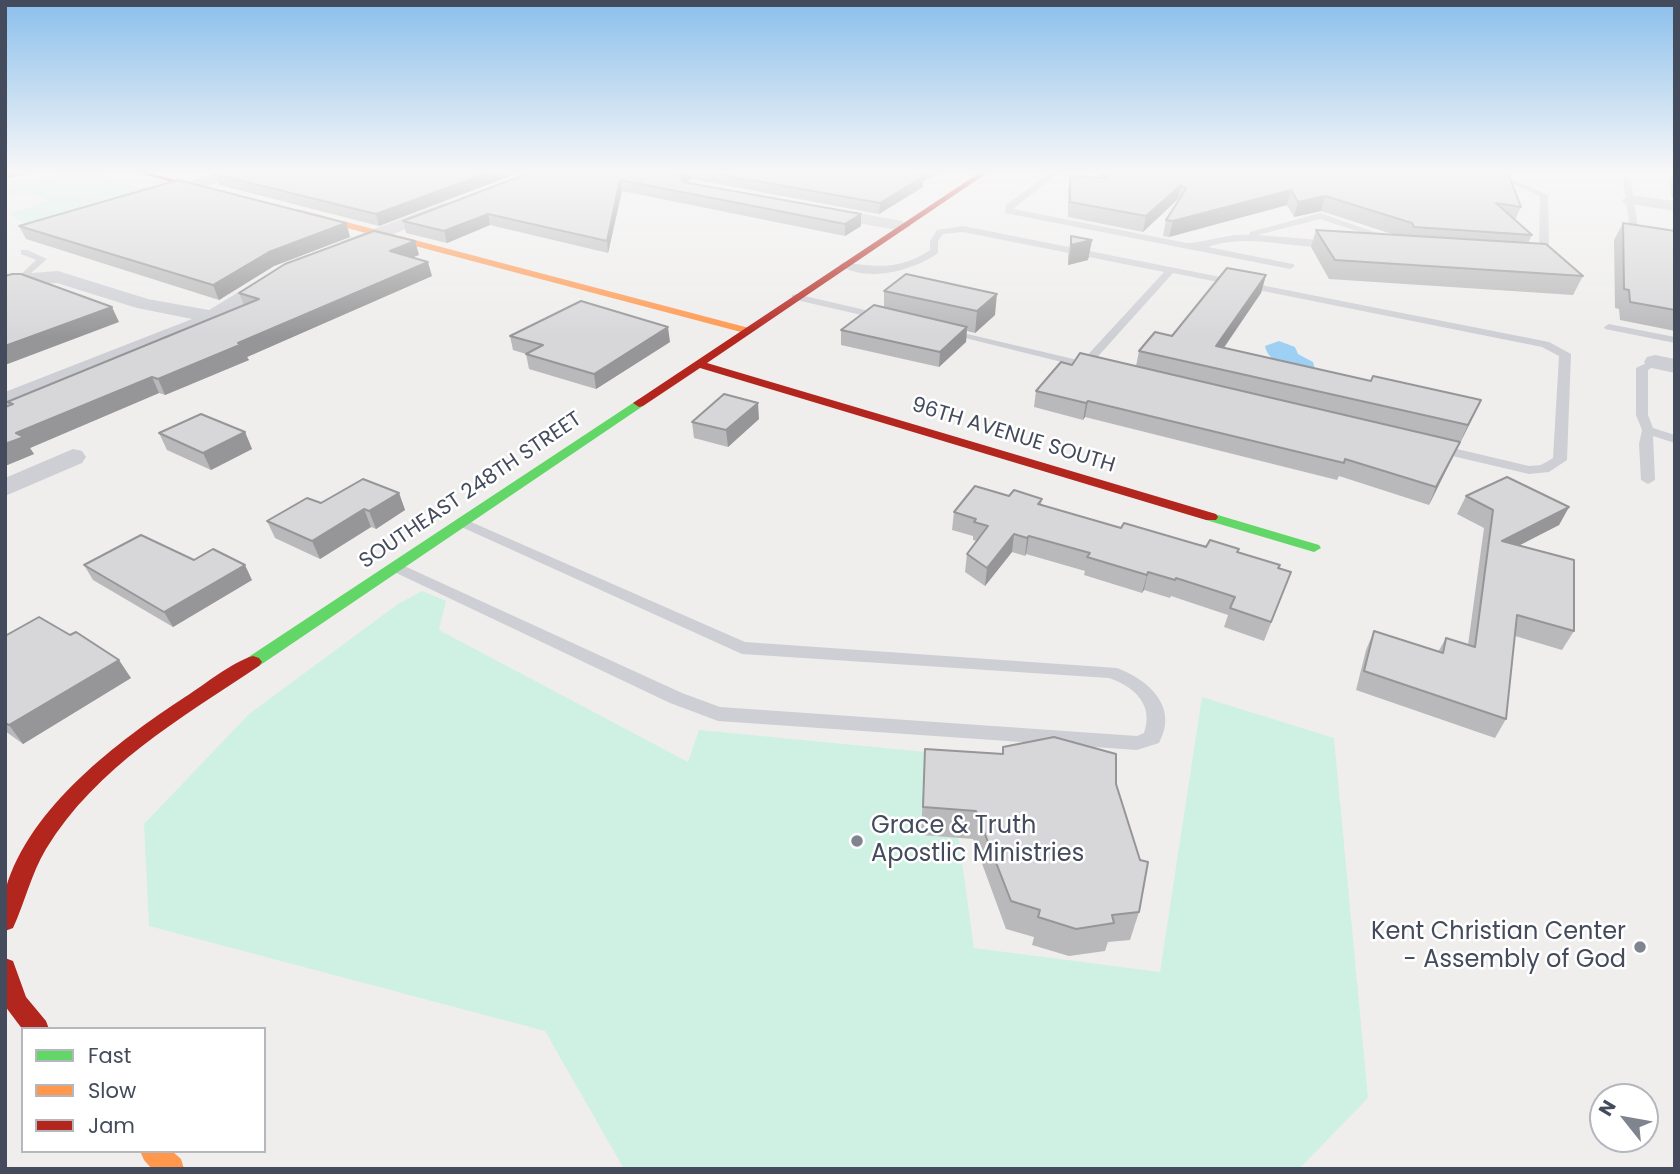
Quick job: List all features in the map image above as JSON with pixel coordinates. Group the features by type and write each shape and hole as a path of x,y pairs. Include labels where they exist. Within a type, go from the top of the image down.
{"street":[{"path":"357,228 745,330"},
{"path":"330,252 391,228"},
{"name":"SOUTHEAST 248TH STREET","path":"5,921 11,882 37,842 65,806 97,772 134,741 700,364 745,330 899,228"},
{"path":"5,401 213,317 254,288 294,267"},
{"path":"14,280 58,277 144,304 213,317"},
{"name":"96TH AVENUE SOUTH","path":"700,364 1314,548"},
{"path":"5,488 73,457"},
{"path":"5,969 16,1003 35,1027"},
{"path":"155,1153 171,1169"}],"lane":[{"path":"1093,228 1290,266"},
{"path":"1243,237 1277,228"},
{"path":"1356,228 1409,245"},
{"path":"1519,257 1538,257 1544,250 1544,228"},
{"path":"1634,228 1635,236"},
{"path":"844,265 896,270 917,264 934,251 934,241 940,233 963,229 1511,337 1545,345 1565,354 1560,460 1544,469 1529,470 1422,445"},
{"path":"1185,246 1207,246 1225,238 1243,237 1339,244"},
{"path":"1380,247 1394,248"},
{"path":"14,280 41,259 24,252"},
{"path":"1085,365 1171,270"},
{"path":"796,297 901,321"},
{"path":"1609,327 1675,340"},
{"path":"940,331 1107,370"},
{"path":"1648,480 1645,444 1648,430 1642,415 1642,368 1665,364"},
{"path":"1648,430 1675,439"},
{"path":"395,567 676,698 718,714 1137,743 1152,738 1156,729 1154,705 1143,687 1129,678 1111,672 742,648 462,522"}],"green space":[{"path":"422,591 446,601 439,630 688,762 699,730 947,754 974,948 1160,972 1202,697 1334,738 1368,1098 1299,1169 624,1169 545,1031 149,926 144,824 249,714 398,604"}],"water":[{"path":"1279,341 1295,347 1298,354 1313,362 1315,369 1285,365 1272,358 1265,346"}],"building":[{"path":"25,228 333,228 269,252 213,285"},
{"path":"431,228 452,228 444,231"},
{"path":"549,228 610,228 607,241"},
{"path":"1426,228 1524,228 1532,235"},
{"path":"1623,228 1675,231 1675,310 1630,302 1629,290 1624,289"},
{"path":"1316,230 1546,244 1583,276 1335,260"},
{"path":"374,231 415,241 390,251 428,262 158,379 152,377 16,433 24,437 5,444 5,407 13,404 7,402 259,299 239,293 285,264"},
{"path":"1071,236 1092,240 1071,245"},
{"path":"1227,268 1266,275 1216,346 1371,381 1373,376 1481,400 1468,425 1139,351 1155,332 1172,336"},
{"path":"21,274 112,307 5,346 5,276"},
{"path":"906,274 997,294 977,311 884,291"},
{"path":"581,301 668,327 594,374 526,354 543,345 510,336"},
{"path":"874,305 967,327 940,352 841,330"},
{"path":"1080,353 1460,442 1436,487 1345,459 1344,463 1036,391 1061,362 1072,365"},
{"path":"724,394 758,403 726,430 692,422"},
{"path":"201,414 245,432 203,453 159,433"},
{"path":"1507,477 1569,507 1502,541 1574,560 1574,631 1517,615 1506,719 1364,671 1374,631 1443,653 1446,638 1475,647 1493,510 1466,496"},
{"path":"363,479 399,493 369,511 364,509 312,541 267,521 307,498 321,503"},
{"path":"975,486 1009,496 1014,490 1042,499 1038,504 1121,528 1124,523 1206,547 1210,540 1239,549 1237,552 1280,565 1278,568 1291,572 1271,622 1230,608 1235,597 1176,578 1175,580 1148,572 1147,575 1087,557 1090,553 1029,536 1027,538 1014,534 987,568 967,554 988,526 954,512"},
{"path":"141,535 194,560 213,549 245,565 164,612 84,565"},
{"path":"39,617 70,635 76,632 119,660 9,725 5,723 5,636"},
{"path":"1054,737 1116,754 1116,784 1140,860 1148,862 1139,912 1112,915 1114,923 1076,929 1038,917 1040,910 1011,901 976,811 923,807 925,749 1003,754 1003,747"}],"traffic: fast":[{"path":"253,662 639,403"},
{"path":"1211,517 1314,548"}],"traffic: slow":[{"path":"357,228 745,330"},
{"path":"155,1153 171,1169"}],"traffic: jam":[{"path":"639,403 901,228"},
{"path":"700,364 1211,517"},
{"path":"5,921 20,881 39,843 82,787 108,763 164,720 253,662"},
{"path":"5,969 16,1003 35,1027"}],"place":[{"name":"Grace & Truth Apostlic Ministries","path":"857,841"},
{"name":"Kent Christian Center - Assembly of God","path":"1640,947"}]}
